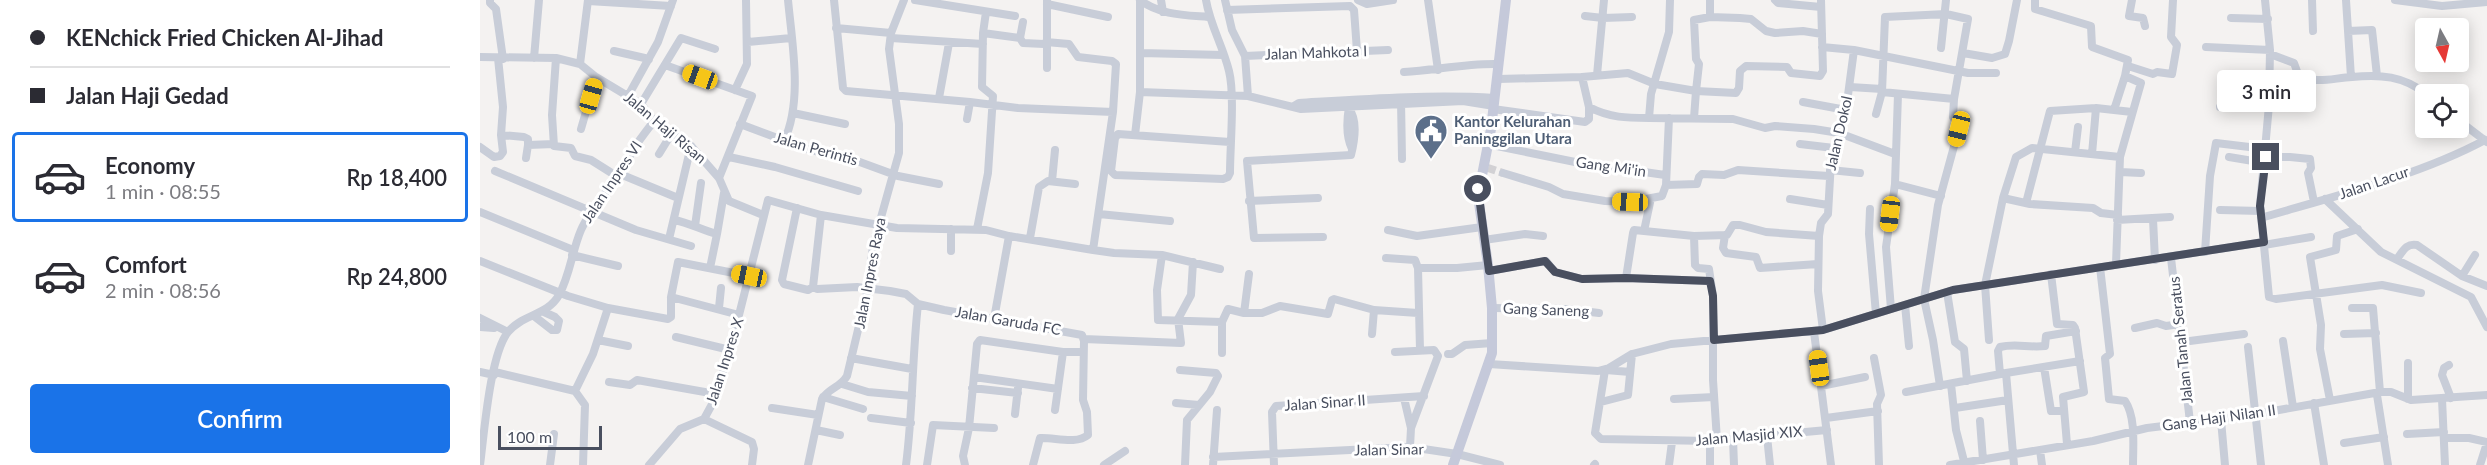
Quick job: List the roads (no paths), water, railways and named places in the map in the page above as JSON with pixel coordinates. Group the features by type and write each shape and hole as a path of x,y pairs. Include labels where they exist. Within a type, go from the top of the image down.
{"main road":[{"path":"1453,465 1489,364 1492,343 1489,268 1478,196 1485,167 1494,104 1506,0"}],"street":[{"path":"480,147 494,158 501,156 504,148 501,135 503,107 501,58 496,9 490,0"},
{"path":"534,58 539,0"},
{"path":"580,64 588,0 672,3 658,42 628,96"},
{"path":"735,90 747,64 746,0"},
{"path":"784,141 790,130 794,90 788,0"},
{"path":"834,0 843,88 850,92 939,98 1066,111 1113,112"},
{"name":"Jalan Inpres Raya","path":"842,384 860,327 873,246 899,153 900,138 889,49 891,35 903,0"},
{"path":"915,0 1015,16"},
{"path":"1140,0 1152,9 1163,12 1208,17"},
{"path":"1135,135 1140,92 1140,0"},
{"path":"1161,0 1163,12"},
{"path":"1206,0 1208,17 1240,96"},
{"path":"1226,0 1232,30 1245,56 1240,96 1230,142 1230,173 1226,178 1113,174 1112,171 1116,136 1135,135 1230,142"},
{"path":"1358,0 1364,4 1393,0"},
{"path":"1428,0 1438,70"},
{"path":"1597,75 1604,0"},
{"path":"1649,117 1650,100 1669,32 1670,0"},
{"path":"1710,0 1710,17"},
{"path":"1497,79 1582,77 1628,73 1655,84 1696,91 1736,93 1739,88 1740,71 1746,66 1787,67 1793,74 1820,75 1823,71 1821,3 1778,3 1775,0"},
{"path":"1941,48 1946,0"},
{"path":"1963,53 1992,58 2004,54 2009,41 2017,0"},
{"path":"2035,0 2035,9 2091,26 2092,47 2128,60 2114,110"},
{"path":"2132,0 2129,16 2143,18 2145,26"},
{"path":"2128,66 2153,74 2157,72 2172,74 2177,45 2171,37 2173,0"},
{"path":"2265,0 2270,52 2269,105 2266,157 2260,190 2270,298 2389,285 2421,293"},
{"path":"2312,0 2313,32"},
{"path":"2346,0 2351,77"},
{"path":"2395,0 2437,3 2487,2"},
{"path":"1047,68 1047,2 1108,17"},
{"path":"1227,10 1347,5 1354,10 1357,51"},
{"path":"977,229 988,173 990,119 993,104 993,96 982,87 983,33 986,12"},
{"path":"1876,114 1882,90 1885,17 1946,14 1968,19 1954,99 1953,117 1959,129 1941,196 1930,250 1924,299 1940,386"},
{"path":"1585,16 1632,17"},
{"path":"1694,118 1699,64 1696,59 1694,21 1710,17 1751,19 1766,31 1775,33 1822,34"},
{"path":"2231,18 2268,19"},
{"path":"1023,22 1020,38 1023,43 1069,44 1077,57 1114,62 1113,112 1093,250"},
{"path":"836,28 949,43 983,44"},
{"path":"2348,31 2372,30 2377,76"},
{"path":"983,33 1020,38"},
{"path":"640,104 681,38 715,49"},
{"path":"748,42 791,38"},
{"path":"939,98 949,43"},
{"path":"1822,47 1854,50 1960,71 1996,72"},
{"path":"2206,47 2270,52 2294,63 2299,75 2312,81 2377,76 2396,78 2415,86"},
{"name":"Jalan Mahkota I","path":"1245,56 1388,50"},
{"name":"Jalan Dokol","path":"1823,330 1818,291 1819,236 1821,223 1827,216 1829,173 1846,110 1854,50"},
{"path":"614,51 649,59"},
{"path":"1141,53 1223,55"},
{"name":"Jalan Haji Risan","path":"480,57 556,58 580,64 596,77 640,104 654,121 691,146 719,178 724,193"},
{"path":"554,144 552,115 556,58"},
{"path":"1404,72 1438,70 1472,63 1499,64"},
{"path":"665,65 752,96 729,158 719,178"},
{"path":"2116,264 2120,157 2141,83 2125,76"},
{"path":"581,129 596,77"},
{"path":"1140,92 1240,96 1301,109 1401,100 1463,101 1494,104 1585,122 1589,119 1589,107 1582,77"},
{"path":"2226,83 2268,82"},
{"path":"1850,87 1954,99"},
{"path":"1891,309 1886,252 1895,184 1898,94"},
{"path":"1401,100 1401,159"},
{"path":"967,119 970,102"},
{"path":"1803,102 1846,110"},
{"path":"1323,237 1254,238 1247,161 1349,156 1352,149 1349,143 1347,114 1349,105"},
{"path":"2220,107 2269,105"},
{"path":"1589,107 1618,118 1733,119 1765,128 1790,127 1839,133 1895,153"},
{"path":"2026,203 2050,111 2096,108 2132,112"},
{"path":"2092,154 2096,108"},
{"path":"793,113 844,124"},
{"path":"1503,173 1550,187 1563,195 1622,201 1664,195 1669,118"},
{"name":"Jalan Inpres VI","path":"508,332 551,307 561,292 581,229 654,121"},
{"name":"Jalan Perintis","path":"740,124 784,141 892,173 939,184"},
{"path":"2075,152 2078,127"},
{"path":"2469,128 2486,141"},
{"path":"659,154 672,133"},
{"path":"501,135 528,139 526,158"},
{"name":"Jalan Lacur","path":"2220,210 2261,215 2314,202 2399,175 2486,141"},
{"path":"2205,252 2210,176 2216,143 2266,157"},
{"path":"528,145 554,144 556,147 571,148 575,156 591,160 619,175 678,198"},
{"name":"Gang Mi'in","path":"1487,144 1575,162 1665,175"},
{"path":"1800,144 1834,148"},
{"path":"669,239 691,146"},
{"path":"1989,340 1985,285 2003,198 2016,157 2027,149 2041,149 2120,157"},
{"path":"1052,181 1055,150"},
{"path":"2229,157 2310,159 2311,168 2308,173 2314,202"},
{"path":"729,158 775,167 858,191"},
{"path":"1666,185 1697,184 1702,174 1724,175 1738,170 1860,173"},
{"path":"495,171 636,230 691,246"},
{"path":"2120,172 2141,173"},
{"path":"1104,179 1229,184"},
{"path":"1030,238 1039,187 1043,183 1052,181 1075,184"},
{"path":"695,226 701,183"},
{"path":"1895,184 1941,196"},
{"path":"724,193 729,201 763,215 768,200 821,216 878,225 911,229 977,229 1114,253 1162,255 1220,269"},
{"path":"710,268 724,193"},
{"path":"1249,201 1318,198"},
{"path":"1644,231 1651,198"},
{"path":"2003,198 2026,203 2093,208 2118,218 2170,217"},
{"path":"1790,199 1828,205"},
{"path":"2325,199 2381,252 2472,297 2485,320"},
{"name":"Jalan Garuda FC","path":"797,208 782,280 784,284 808,290 813,287 817,289 868,288 906,294 918,304 1079,333 1084,339 1181,343 1178,319"},
{"path":"1870,209 1869,234 1876,314"},
{"path":"480,212 573,252 618,266"},
{"path":"1099,214 1170,221"},
{"name":"Jalan Inpres X","path":"649,465 680,429 704,419 716,394 740,315 763,215"},
{"path":"813,287 821,216"},
{"path":"2153,219 2154,260"},
{"path":"674,220 717,234"},
{"path":"1626,278 1634,230 1694,236 1725,236 1728,235 1733,225 1740,225 1766,232 1819,236"},
{"path":"1388,230 1417,236 1482,227"},
{"path":"951,229 951,250"},
{"path":"2330,400 2320,349 2322,326 2310,257 2336,250 2337,236 2358,229"},
{"path":"1484,240 1526,234 1544,236"},
{"path":"994,319 1009,236"},
{"path":"1694,236 1695,264 1698,268 1709,269 1713,296 1714,441 1710,465"},
{"path":"1725,236 1723,248 1726,253 1756,256 1760,268 1818,264"},
{"path":"1605,370 1632,354 1671,344 1814,332 1947,292 2116,264 2311,237"},
{"path":"2397,259 2406,247 2417,245 2462,276 2487,286"},
{"path":"1162,255 1157,290 1158,319 1222,322"},
{"path":"2462,276 2475,255"},
{"path":"1386,258 1415,260 1418,268 1420,350"},
{"name":"Jalan Tanah Seratus","path":"2171,258 2190,423"},
{"path":"480,261 608,308 668,319 671,317 671,297 678,262 749,276"},
{"path":"1418,268 1489,268 1545,261 1555,272 1582,279 1710,281"},
{"path":"1178,319 1191,295 1193,262"},
{"path":"2100,267 2110,354 2105,358 2109,399 2127,402 2132,432 2133,465"},
{"path":"1244,313 1249,273"},
{"path":"2050,274 2057,324 2073,325 2076,332 2085,392 2064,396 2063,411 2067,444"},
{"path":"719,308 721,288"},
{"path":"1947,292 1955,342 1963,348 1967,381"},
{"path":"671,297 740,315"},
{"path":"1222,352 1222,322 1227,310 1244,313 1266,312 1280,306 1328,314 1333,299 1374,310 1418,313"},
{"path":"906,465 911,423 912,369 918,304"},
{"path":"1905,305 1909,346"},
{"path":"575,391 598,340 608,308"},
{"name":"Gang Saneng","path":"1492,308 1565,309 1599,313"},
{"path":"2352,308 2373,308 2379,394 2388,465"},
{"path":"1372,334 1374,310"},
{"path":"534,316 552,330 557,330 559,321 544,312"},
{"path":"480,318 508,332 500,351 483,419 480,460"},
{"path":"2135,328 2157,323 2166,326 2180,324"},
{"path":"480,327 498,328"},
{"path":"1814,332 1831,465"},
{"path":"2014,465 2008,400 1998,351 2000,347 2018,344 2028,348 2045,346 2046,336 2076,332"},
{"path":"2344,334 2376,333"},
{"path":"2182,342 2244,334"},
{"path":"676,337 730,350"},
{"path":"1033,465 1040,438 1064,440 1085,438 1088,435 1087,412 1083,400 1084,339"},
{"path":"598,340 628,346"},
{"path":"964,465 963,456 969,428 972,387 980,340 1063,352 1080,352"},
{"path":"2283,341 2293,407"},
{"path":"1448,354 1452,354 1465,345 1492,343"},
{"path":"2248,347 2261,465"},
{"path":"1395,352 1434,350 1438,356 1411,428"},
{"path":"1055,410 1063,352"},
{"path":"1605,370 1601,402 1628,395 1632,354"},
{"path":"851,358 912,369"},
{"path":"1874,358 1881,395 1877,404 1879,465"},
{"path":"1906,392 2080,361"},
{"path":"2408,363 2408,399"},
{"path":"1489,364 1554,370 1630,372"},
{"path":"2445,465 2444,435 2447,398 2442,375 2444,368 2449,365"},
{"path":"2044,367 2051,411 2063,411"},
{"path":"1180,370 1218,374 1209,392 1187,420 1182,463"},
{"path":"480,372 575,391 585,405 583,465"},
{"path":"1821,386 1865,376"},
{"path":"974,377 1058,389"},
{"path":"609,382 630,385 637,380 716,394"},
{"path":"1015,414 1019,382"},
{"path":"808,465 818,415 827,390 842,384 868,392 912,396"},
{"path":"1951,384 1956,430 1965,464"},
{"path":"972,387 1018,393"},
{"name":"Gang Haji Nilan II","path":"1950,465 2093,441 2132,432 2391,392 2408,399 2487,395"},
{"name":"Jalan Sinar II","path":"1274,455 1272,412 1276,406 1424,396"},
{"path":"823,397 863,409"},
{"path":"1674,399 1714,397"},
{"path":"1404,398 1411,428 1410,447"},
{"path":"1955,408 2008,400"},
{"name":"Jalan Masjid XIX","path":"1601,402 1595,433 1597,438 1672,442 1714,441 1827,430"},
{"path":"1176,403 1198,405"},
{"path":"2314,403 2324,465"},
{"path":"772,408 818,415"},
{"path":"1213,461 1217,410"},
{"path":"1826,418 1878,411"},
{"path":"871,418 911,423"},
{"path":"704,419 752,442 754,449 752,465"},
{"path":"2221,420 2225,465"},
{"path":"1980,421 1983,460"},
{"path":"927,465 933,425 994,428"},
{"path":"816,430 840,435"},
{"path":"550,465 555,434"},
{"path":"2407,434 2444,435 2487,443 2483,464"},
{"path":"1767,436 1770,465"},
{"path":"2344,442 2384,437"},
{"path":"1733,439 1734,465"},
{"path":"1669,465 1672,442"},
{"name":"Jalan Sinar","path":"1213,461 1410,447 1457,454 1500,465"},
{"path":"2040,450 2042,465"},
{"path":"1104,465 1125,451"},
{"path":"1274,455 1274,465"}],"tunnel":[{"path":"1488,168 1503,173"}],"place":[{"name":"Kantor Kelurahan Paninggilan Utara","path":"1431,160"}]}
